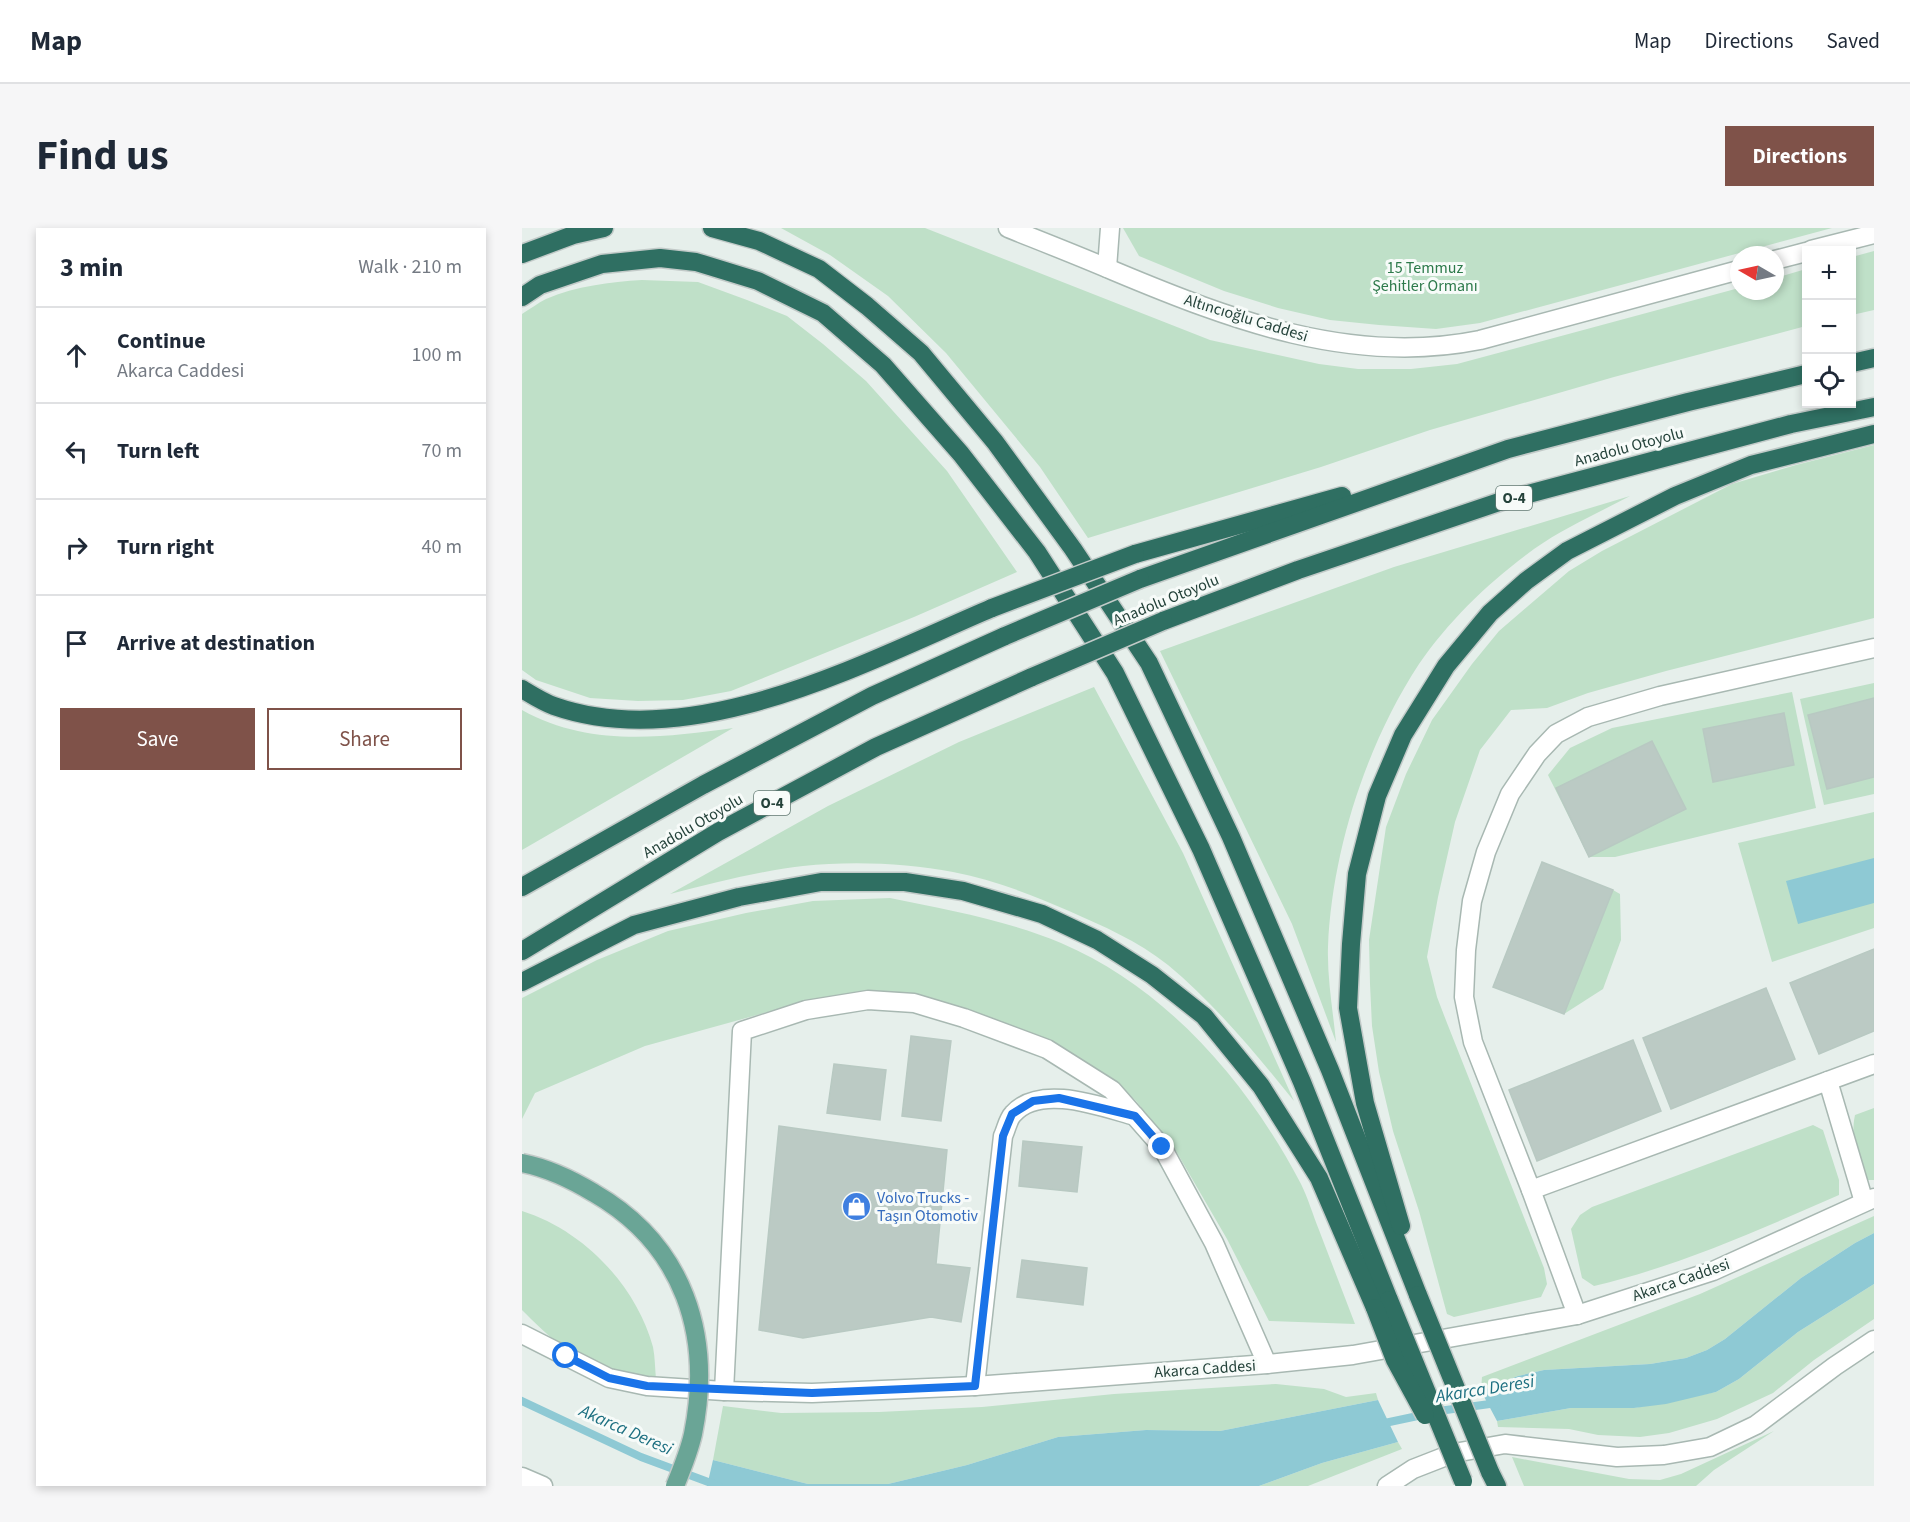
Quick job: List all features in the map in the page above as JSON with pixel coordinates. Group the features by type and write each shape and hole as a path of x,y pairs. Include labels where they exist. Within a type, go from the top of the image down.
{"highway":[{"path":"522,254 573,235 604,228"},
{"path":"712,228 759,241 819,270 867,306 921,353 995,442 1072,549 1149,663 1240,858 1330,1070 1493,1479"},
{"path":"522,297 540,285 602,264 660,258 696,262 758,281 823,313 883,365 961,454 1036,552 1115,673 1201,849 1302,1082 1382,1304 1395,1360 1464,1483"},
{"path":"1856,362 1874,358"},
{"name":"Anadolu Otoyolu","path":"522,887 703,785 872,696 1140,579 1508,448 1802,375"},
{"name":"Anadolu Otoyolu","path":"522,951 718,832 876,747 1163,621 1298,570 1502,501 1791,424 1874,406"},
{"path":"1418,1294 1396,1203 1365,1103 1348,1008 1357,874 1377,796 1403,735 1446,666 1490,613 1526,581 1567,550 1676,496 1751,465 1874,434"},
{"path":"522,689 553,706 602,718 659,720 717,712 805,687 992,608 1135,554 1508,448"},
{"path":"522,982 634,925 739,897 820,882 905,882 963,891 1042,914 1097,940 1152,975 1204,1016 1261,1086 1319,1178 1382,1304"}],"main road":[{"path":"522,1163 541,1167 564,1177 603,1198 625,1214 650,1240 677,1277 687,1298 697,1345 698,1376 693,1436 675,1486"}],"street":[{"name":"Altıncıoğlu Caddesi","path":"1008,228 1186,301 1276,331 1354,345 1405,349 1451,346 1480,340 1730,272"},
{"path":"1107,268 1110,228"},
{"path":"1828,246 1874,234"},
{"path":"1784,258 1802,253"},
{"path":"1577,1315 1473,1042 1464,997 1466,950 1472,901 1486,852 1510,794 1537,754 1556,734 1588,717 1660,696 1874,648"},
{"path":"724,1390 742,1031 806,1010 868,1000 914,1003 964,1018 1047,1049 1112,1090 1162,1147 1214,1242 1267,1364"},
{"path":"1531,1190 1874,1064"},
{"path":"1828,1081 1869,1200"},
{"path":"975,1386 1003,1136 1012,1114 1033,1101 1059,1098 1135,1116"},
{"name":"Akarca Caddesi","path":"522,1334 609,1378 647,1386 724,1390 812,1393 975,1386 1267,1364 1353,1355 1577,1315 1713,1271 1869,1200"},
{"path":"1388,1486 1413,1468 1454,1453 1505,1444 1617,1457 1664,1455 1710,1447 1756,1425 1874,1340"},
{"path":"522,1477 543,1486"}],"green space":[{"path":"781,228 925,228 1210,340 1319,364 1358,369 1411,369 1457,364 1730,290 1730,300 1784,300 1784,275 1802,270 1802,327 1614,377 1430,430 1321,467 1088,538 1040,467 946,353 888,296 830,255"},
{"name":"15 Temmuz Şehitler Ormanı","path":"1123,228 1832,228 1765,246 1730,246 1730,256 1480,323 1436,329 1330,320 1278,308 1224,291 1139,256"},
{"path":"1874,251 1874,310 1856,314 1856,300 1856,256"},
{"path":"642,280 698,282 787,316 823,344 866,381 947,471 1017,572 914,617 731,691 683,700 638,701 590,698 536,680 522,670 522,314 546,299 569,291 605,283"},
{"path":"1874,445 1874,618 1666,671 1588,693 1547,708 1511,710 1480,750 1455,822 1427,957 1437,997 1544,1268 1547,1284 1541,1297 1454,1317 1447,1314 1419,1211 1393,1131 1379,1072 1372,1026 1370,984 1369,940 1386,827 1406,774 1432,720 1499,631 1569,571 1602,551 1732,484"},
{"path":"1630,496 1545,541 1502,574 1457,616 1419,664 1400,695 1368,764 1355,800 1336,874 1328,959 1336,1042 1292,924 1160,651 1394,567"},
{"path":"1874,683 1874,794 1824,805 1800,699"},
{"path":"1094,687 1183,853 1294,1101 1219,1013 1186,980 1157,956 1095,922 997,883 935,869 878,864 840,864 770,871 670,894 828,806 959,742"},
{"path":"1792,692 1816,808 1615,857 1589,857 1548,775 1570,748 1612,728"},
{"path":"522,710 547,722 599,735 625,737 679,735 733,728 522,850"},
{"path":"1874,812 1874,928 1772,962 1738,843"},
{"path":"1613,890 1620,894 1621,940 1603,989 1564,1014"},
{"path":"890,898 998,922 1061,943 1100,962 1136,986 1170,1013 1230,1075 1280,1147 1306,1195 1355,1324 1269,1321 1227,1239 1176,1151 1136,1101 1112,1078 1050,1040 964,1010 804,1002 645,1046 535,1093 522,1119 522,998 597,960 668,931 746,913 813,901"},
{"path":"1874,1108 1874,1180 1864,1180 1855,1148 1853,1132 1855,1115"},
{"path":"1813,1125 1823,1130 1839,1180 1839,1195 1688,1258 1594,1286 1582,1278 1571,1229 1580,1215 1592,1207"},
{"path":"522,1211 566,1232 586,1246 620,1282 634,1302 645,1324 653,1347 656,1379 613,1376 589,1366 564,1349 522,1310"},
{"path":"1874,1216 1874,1233 1801,1278 1725,1339 1707,1350 1686,1358 1650,1364 1544,1370 1518,1376 1481,1391 1482,1377 1700,1294"},
{"path":"1874,1284 1874,1319 1814,1360 1773,1393 1717,1419 1669,1433 1640,1437 1598,1435 1569,1429 1498,1427 1497,1421 1571,1408 1634,1408 1716,1392 1739,1379 1798,1332"},
{"path":"1276,1384 1324,1389 1346,1397 1376,1393 1378,1400 1220,1431 1146,1430 1058,1437 967,1465 888,1484 808,1484 713,1460 723,1406 781,1413 879,1412 982,1407 1114,1394"},
{"path":"1774,1431 1714,1470 1696,1486 1524,1486 1512,1457 1629,1479 1660,1480 1681,1474"},
{"path":"1398,1442 1402,1449 1308,1486 1259,1486 1322,1463"}],"water":[{"path":"1874,858 1874,903 1798,924 1786,881"},
{"path":"1874,1233 1874,1284 1798,1332 1739,1379 1716,1392 1666,1404 1634,1408 1571,1408 1497,1421 1481,1391 1518,1376 1544,1370 1650,1364 1686,1358 1707,1350 1725,1339 1801,1278"},
{"path":"1378,1400 1398,1442 1322,1463 1259,1486 707,1486 713,1460 808,1484 888,1484 967,1465 1058,1437 1146,1430 1220,1431"}],"building":[{"path":"1874,698 1874,777 1827,789 1808,715"},
{"path":"1784,713 1794,765 1713,782 1703,729"},
{"path":"1652,741 1686,809 1589,857 1556,788"},
{"path":"1542,862 1613,890 1564,1014 1493,987"},
{"path":"1874,949 1874,1031 1819,1054 1790,983"},
{"path":"1766,988 1795,1059 1671,1109 1643,1038"},
{"path":"911,1036 951,1041 941,1121 902,1116"},
{"path":"1633,1040 1661,1111 1537,1161 1509,1090"},
{"path":"834,1064 886,1070 880,1120 827,1113"},
{"name":"Volvo Trucks - Taşın Otomotiv","path":"779,1126 947,1150 936,1264 970,1268 961,1322 931,1317 803,1338 759,1330"},
{"path":"1023,1141 1082,1147 1077,1192 1019,1186"},
{"path":"1022,1260 1087,1268 1083,1305 1017,1297"}],"waterway":[{"name":"Akarca Deresi","path":"522,1401 641,1457 719,1486"},
{"name":"Akarca Deresi","path":"1380,1424 1446,1410 1497,1403"}],"place":[{"name":"Volvo Trucks - Taşın Otomotiv","path":"856,1207"}],"route":[{"path":"566,1356 609,1378 647,1386 812,1393 975,1386 1003,1136 1012,1114 1033,1101 1059,1098 1101,1106 1135,1116 1162,1147"}]}
